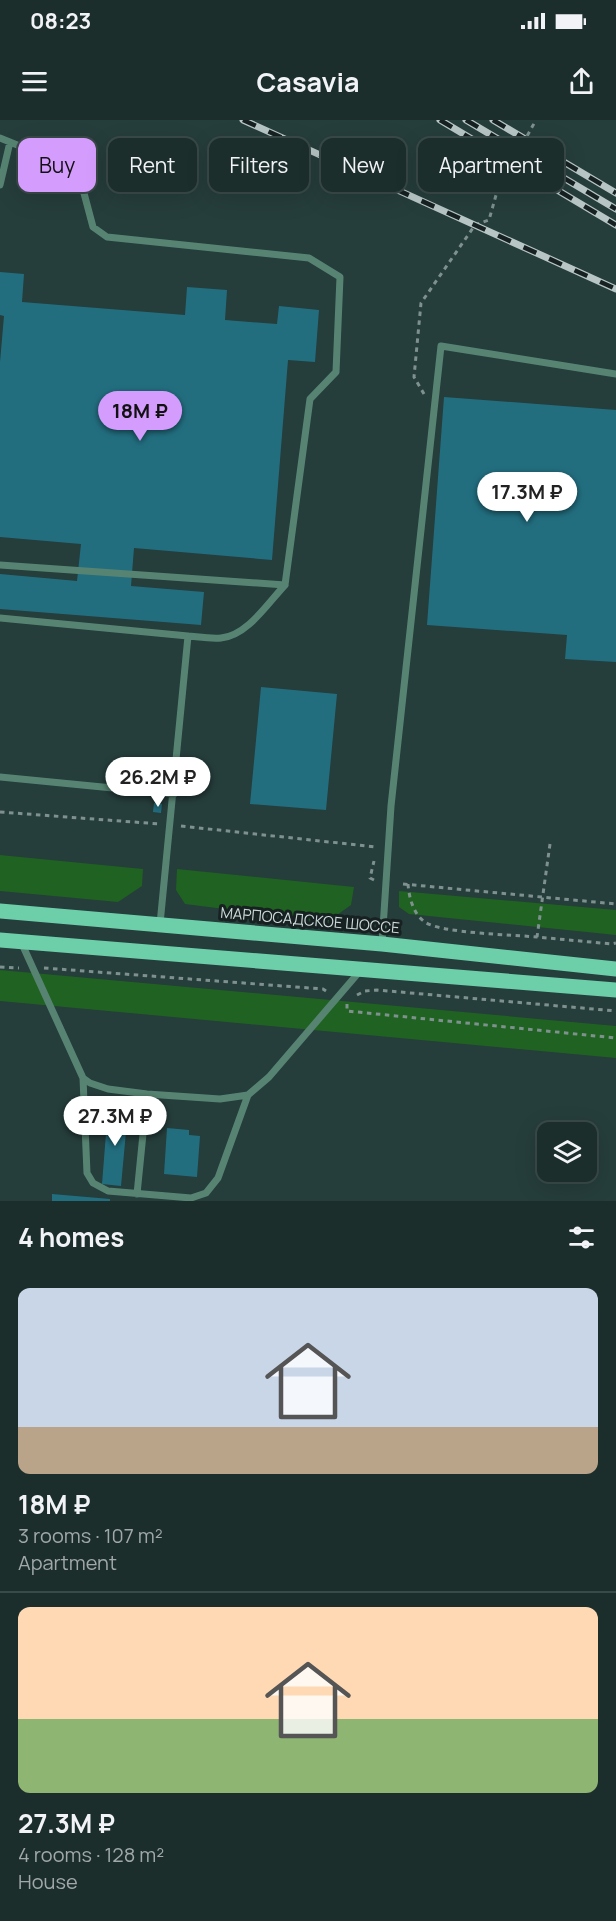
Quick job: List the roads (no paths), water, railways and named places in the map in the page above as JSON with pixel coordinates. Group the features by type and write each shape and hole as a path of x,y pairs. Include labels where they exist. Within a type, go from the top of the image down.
{"main road":[{"name":"МАРПОСАДСКОЕ ШОССЕ","path":"0,910 382,944 614,961"},
{"path":"0,940 616,990"},
{"path":"380,972 382,944"}],"lane":[{"path":"0,138 69,166 81,182 93,226 107,237 309,258 340,277 336,372 310,399 285,585 249,624 234,635 221,638 0,618"},
{"path":"0,185 10,142"},
{"path":"382,944 391,806 441,346 616,374"},
{"path":"0,565 285,585"},
{"path":"160,924 188,636"},
{"path":"0,777 174,794"},
{"path":"21,941 83,1078 87,1173 93,1183 108,1191 137,1194 191,1198 206,1193 218,1178 248,1095 269,1077 361,970"},
{"path":"83,1078 108,1089 147,1094 220,1099 248,1095"},
{"path":"137,1194 147,1094"}],"railway":[{"path":"243,120 616,289"},
{"path":"440,120 616,225"},
{"path":"466,120 616,209"},
{"path":"493,120 616,193"}]}
